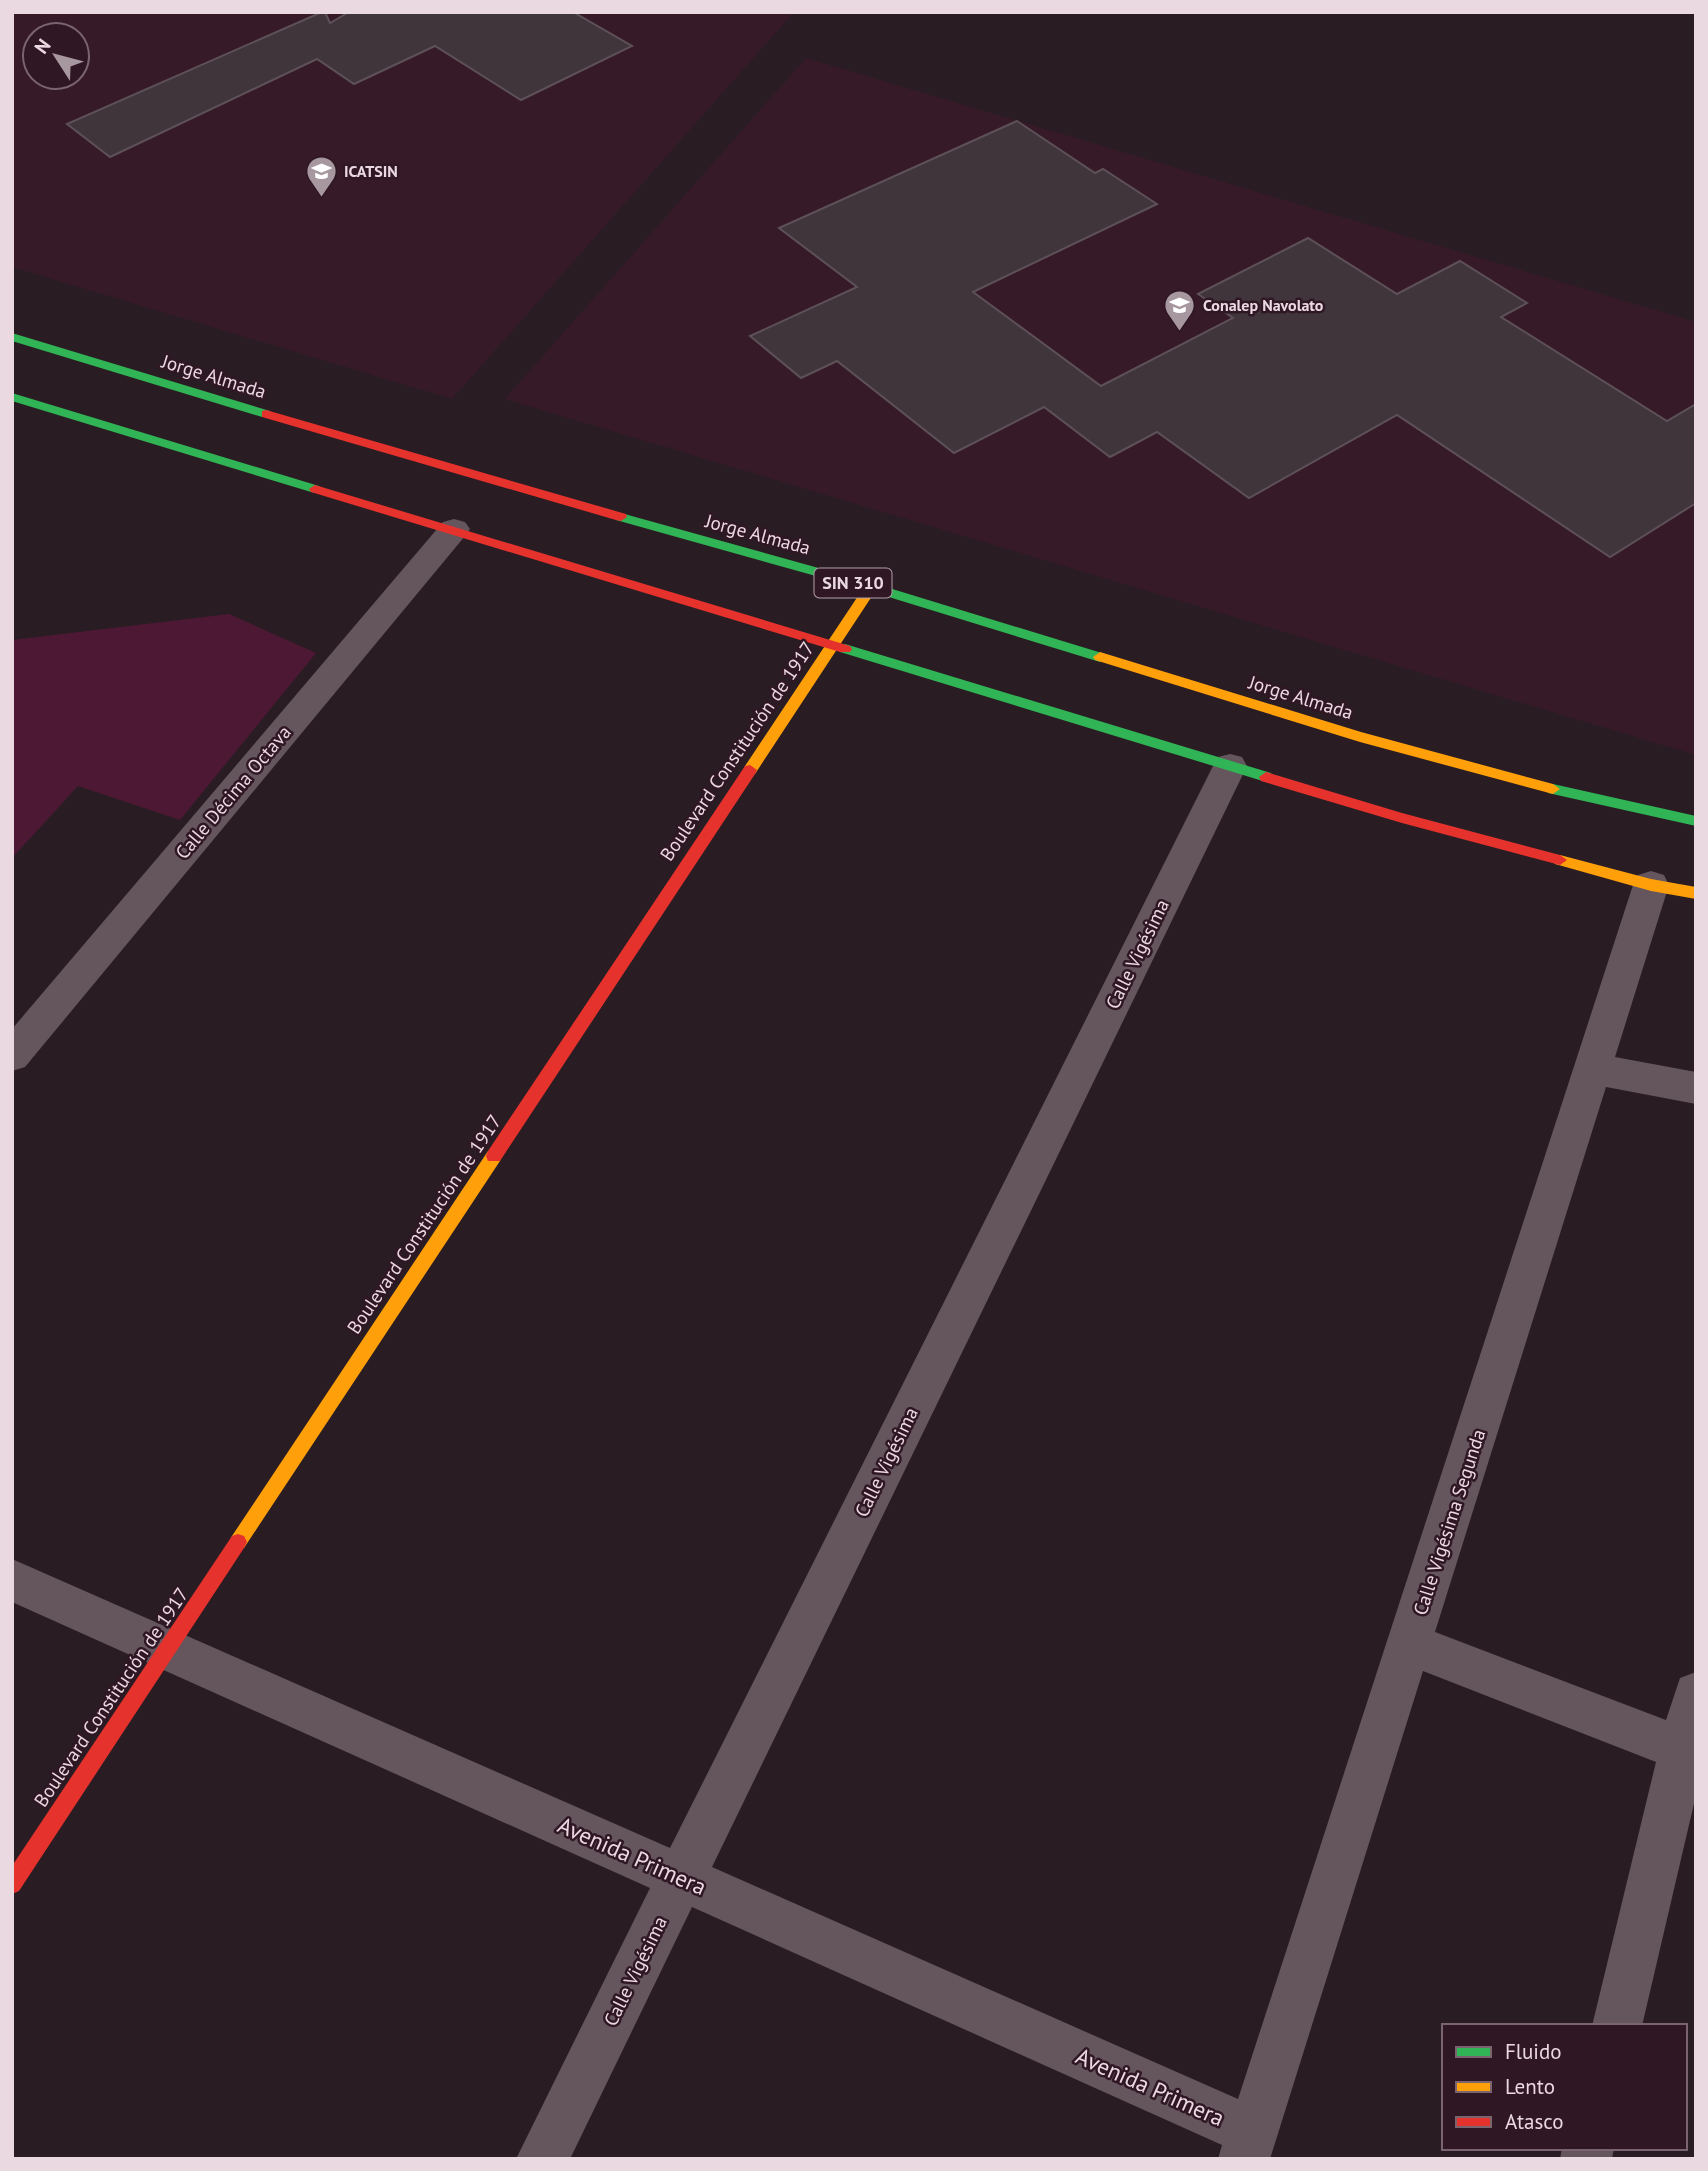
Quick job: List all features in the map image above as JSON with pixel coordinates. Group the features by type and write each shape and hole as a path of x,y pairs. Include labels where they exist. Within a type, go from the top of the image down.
{"main road":[{"name":"Jorge Almada","path":"12,337 429,463 871,587 1360,737 1513,780 1696,821"},
{"path":"12,397 1402,818 1651,885 1696,893"},
{"name":"Boulevard Constitución de 1917","path":"12,1884 871,587"}],"street":[{"name":"Calle Décima Octava","path":"12,1056 454,529"},
{"name":"Calle Vigésima","path":"542,2159 1230,765"},
{"name":"Calle Vigésima Segunda","path":"1248,2146 1651,885"},
{"path":"1594,1069 1696,1088"},
{"name":"Avenida Primera","path":"12,1580 681,1878 1248,2146"},
{"path":"1410,1644 1682,1749"},
{"path":"1617,2024 1696,1694"}],"shaded area":[{"name":"ICATSIN","path":"12,12 794,12 452,399 12,267"},
{"path":"806,58 1696,322 1696,755 505,399"},
{"path":"229,614 316,653 180,820 78,786 12,858 12,640"}],"building":[{"path":"325,12 330,23 349,12 573,12 632,46 521,100 435,46 354,84 317,59 110,157 67,124"},
{"path":"1017,121 1095,173 1103,169 1157,204 973,292 1101,386 1233,318 1198,294 1308,238 1397,294 1460,261 1527,303 1501,317 1667,421 1696,404 1696,503 1610,557 1397,415 1249,498 1157,432 1110,457 1044,407 954,453 837,361 801,378 750,336 857,287 779,228"}],"traffic: fast":[{"path":"12,337 266,414"},
{"path":"12,397 315,489"},
{"path":"621,517 871,587 1100,657"},
{"path":"845,649 1266,777"},
{"path":"1553,789 1696,821"}],"traffic: slow":[{"path":"750,770 871,587"},
{"path":"1100,657 1360,737 1553,789"},
{"path":"1560,860 1651,885 1696,893"},
{"path":"238,1542 494,1156"}],"traffic: jam":[{"path":"266,414 621,517"},
{"path":"315,489 845,649"},
{"path":"494,1156 750,770"},
{"path":"1266,777 1402,818 1560,860"},
{"path":"12,1884 238,1542"}],"place":[{"name":"ICATSIN","path":"321,198"},
{"name":"Conalep Navolato","path":"1180,332"}]}
